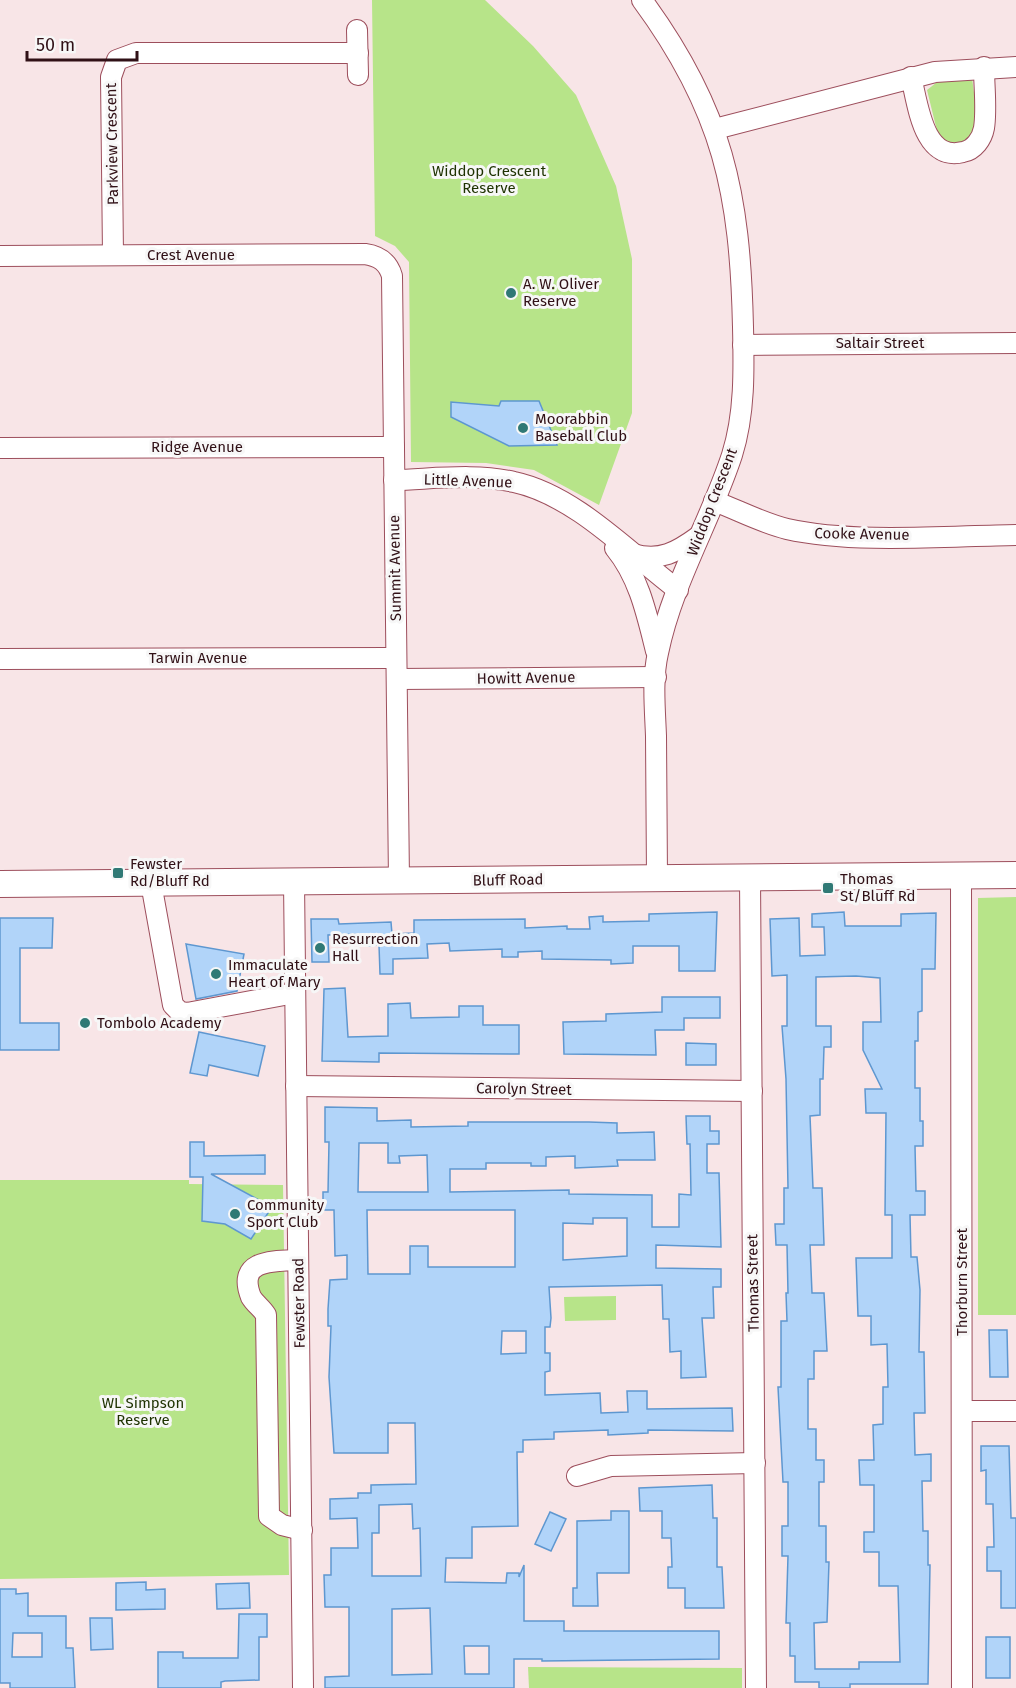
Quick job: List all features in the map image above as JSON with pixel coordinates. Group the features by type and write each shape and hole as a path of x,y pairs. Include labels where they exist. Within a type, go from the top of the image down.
{"main road":[{"name":"Bluff Road","path":"0,884 1016,874"}],"street":[{"name":"Widdop Crescent","path":"642,0 670,40 715,129 737,220 742,269 743,385 736,439 714,501 675,595 657,657 657,878"},
{"path":"357,30 358,75"},
{"name":"Parkview Crescent","path":"113,255 111,77 113,67 120,57 136,53 358,52"},
{"path":"911,77 929,137 941,150 962,153 976,144 984,128 984,67"},
{"path":"715,129 911,77 948,70 1016,67"},
{"name":"Crest Avenue","path":"0,256 365,254 382,259"},
{"name":"Summit Avenue","path":"382,259 392,276 399,881"},
{"name":"Saltair Street","path":"743,345 1016,342"},
{"name":"Ridge Avenue","path":"0,448 394,447"},
{"name":"Little Avenue","path":"394,480 478,479 513,482 555,496 600,529 627,556 675,595"},
{"name":"Cooke Avenue","path":"714,501 767,522 808,533 858,536 1016,535"},
{"path":"627,556 670,555 700,536"},
{"name":"Little Avenue","path":"627,556 645,608 657,657"},
{"name":"Tarwin Avenue","path":"0,659 396,658"},
{"name":"Howitt Avenue","path":"397,679 656,677"},
{"name":"Thorburn Street","path":"961,875 962,1688"},
{"name":"Thomas Street","path":"750,878 756,1688"},
{"name":"Fewster Road","path":"294,881 303,1688"},
{"path":"151,883 173,1005 180,1012 187,1013 295,993"},
{"name":"Carolyn Street","path":"296,1086 752,1091"},
{"path":"298,1260 265,1262 256,1265 250,1272 249,1282 252,1299 266,1315 269,1516 282,1525 302,1530"},
{"path":"962,1411 1016,1412"},
{"path":"577,1476 611,1466 755,1463"}],"green space":[{"name":"Widdop Crescent Reserve","path":"372,0 485,0 533,46 576,95 616,186 632,259 632,413 599,505 534,470 486,463 411,462 409,262 395,246 375,236"},
{"path":"972,77 976,109 974,127 963,142 953,148 939,139 927,90 941,79"},
{"path":"1016,897 1016,1315 978,1315 978,898"},
{"name":"WL Simpson Reserve","path":"0,1180 189,1180 189,1184 283,1185 289,1575 0,1579"},
{"path":"616,1296 616,1320 565,1321 564,1297"},
{"path":"528,1667 742,1668 742,1688 529,1688"}],"building":[{"name":"Moorabbin Baseball Club","path":"501,401 539,401 557,445 509,446 451,417 451,402 499,406"},
{"path":"717,912 715,971 679,971 679,946 633,946 633,963 611,964 611,960 542,959 542,951 518,952 518,957 502,957 502,949 450,951 449,943 427,944 428,958 393,959 393,974 380,974 379,945 368,946 367,936 359,937 359,934 328,935 329,962 312,962 311,919 338,919 339,924 391,922 392,934 414,933 414,920 525,919 525,928 567,926 567,929 590,929 589,917 603,916 603,922 649,921 649,914"},
{"path":"844,912 845,926 901,926 901,914 936,913 935,969 922,969 922,1011 918,1012 918,1041 915,1041 915,1088 920,1088 920,1121 923,1121 923,1146 915,1146 916,1191 925,1191 925,1215 910,1215 911,1257 917,1257 920,1290 919,1352 924,1352 925,1413 914,1413 915,1455 931,1454 931,1481 922,1481 923,1531 928,1531 928,1565 930,1565 928,1684 850,1684 850,1688 819,1688 819,1682 795,1682 795,1656 790,1656 790,1623 786,1623 788,1556 782,1556 782,1526 788,1526 788,1482 783,1482 778,1387 781,1387 781,1321 787,1321 787,1245 776,1245 775,1224 784,1224 784,1188 788,1188 786,1079 782,1026 787,1026 787,975 772,976 770,919 799,918 800,956 825,955 824,927 812,927 812,914","holes":["816,977 880,978 881,1022 863,1022 863,1050 882,1089 865,1089 866,1113 886,1113 885,1215 892,1215 892,1258 856,1258 858,1316 871,1316 871,1345 887,1344 888,1387 883,1387 883,1424 873,1425 874,1460 859,1460 860,1485 874,1485 874,1532 864,1532 864,1552 879,1552 879,1586 898,1586 900,1662 859,1662 859,1669 815,1669 814,1623 827,1622 829,1562 826,1562 826,1526 819,1526 819,1482 824,1482 824,1460 816,1460 816,1429 808,1429 808,1379 814,1379 814,1351 827,1351 824,1293 812,1293 810,1245 824,1245 822,1188 813,1188 810,1116 820,1115 820,1079 823,1079 824,1047 831,1047 831,1026 816,1026"]},
{"path":"0,918 53,918 52,948 20,948 20,1023 59,1023 59,1050 0,1050"},
{"name":"Immaculate Heart of Mary","path":"186,944 244,954 237,991 196,999"},
{"path":"345,988 348,1037 388,1036 388,1004 410,1003 411,1018 459,1017 459,1006 483,1006 483,1025 519,1025 519,1054 379,1053 379,1062 322,1061 324,989"},
{"path":"662,997 720,997 720,1018 684,1018 684,1030 655,1030 656,1055 564,1054 563,1022 606,1021 606,1014 662,1012"},
{"path":"199,1032 265,1046 258,1076 209,1065 207,1076 190,1073"},
{"path":"686,1043 716,1044 716,1065 686,1065"},
{"path":"325,1107 377,1108 377,1121 411,1120 411,1127 468,1126 468,1122 617,1123 617,1133 654,1132 655,1160 617,1160 618,1166 575,1168 575,1156 546,1157 546,1166 531,1166 531,1163 486,1163 486,1169 450,1169 450,1192 569,1190 569,1194 652,1195 652,1227 679,1227 679,1194 691,1195 690,1144 687,1144 686,1116 710,1116 710,1131 719,1131 719,1144 707,1144 707,1173 719,1173 721,1247 656,1245 656,1268 721,1269 721,1287 713,1287 714,1318 702,1318 706,1377 681,1378 681,1351 670,1352 669,1319 663,1319 662,1285 549,1287 551,1318 550,1327 545,1327 545,1353 550,1353 550,1371 545,1372 545,1395 600,1393 601,1413 628,1412 627,1391 647,1391 647,1409 732,1408 733,1431 648,1430 648,1433 608,1435 608,1430 554,1432 554,1439 523,1440 523,1452 517,1452 518,1526 472,1527 472,1558 446,1558 445,1582 506,1583 507,1573 519,1573 519,1577 524,1565 524,1621 564,1621 564,1631 719,1631 719,1659 542,1661 542,1659 514,1659 514,1688 325,1688 325,1677 349,1676 349,1607 325,1607 324,1575 331,1575 331,1548 358,1548 357,1518 330,1519 330,1499 358,1498 358,1493 371,1493 371,1485 416,1484 415,1423 388,1423 388,1453 334,1453 329,1377 331,1326 328,1326 328,1309 330,1280 347,1279 347,1255 335,1256 334,1210 323,1210 323,1192 328,1192 329,1142 325,1142","holes":["359,1143 388,1143 388,1163 400,1163 399,1156 427,1155 428,1192 358,1192","367,1210 515,1210 515,1267 428,1267 428,1246 410,1246 410,1274 368,1274","593,1218 627,1218 627,1256 563,1260 563,1223 593,1224","502,1331 526,1331 526,1353 501,1354","412,1504 413,1529 420,1528 421,1576 372,1576 372,1533 379,1533 379,1505","430,1608 432,1674 392,1675 392,1609","464,1646 489,1646 489,1674 465,1674"]},
{"path":"190,1142 204,1142 204,1156 265,1155 265,1174 211,1174 272,1207 251,1239 225,1224 202,1221 203,1177 190,1177"},
{"path":"989,1330 1007,1330 1008,1377 990,1377"},
{"path":"981,1446 1009,1446 1011,1518 1016,1518 1016,1608 1001,1608 1001,1571 987,1571 987,1547 994,1547 993,1504 986,1504 986,1470 981,1471"},
{"path":"712,1485 713,1518 717,1518 717,1567 722,1567 724,1608 685,1608 685,1588 668,1588 668,1567 672,1567 671,1538 662,1538 662,1511 640,1511 639,1488"},
{"path":"611,1511 629,1511 629,1573 597,1573 598,1606 573,1606 573,1588 577,1588 577,1521 611,1520"},
{"path":"550,1512 566,1519 551,1551 535,1544"},
{"path":"146,1582 146,1590 165,1589 165,1609 116,1610 116,1583"},
{"path":"249,1583 250,1608 217,1609 216,1584"},
{"path":"0,1589 16,1589 16,1594 28,1593 28,1616 66,1616 66,1648 73,1648 75,1688 10,1688 10,1683 0,1683","holes":["13,1633 42,1633 42,1657 12,1657"]},
{"path":"239,1614 267,1614 267,1637 259,1637 259,1680 225,1681 221,1682 221,1688 158,1688 158,1652 183,1652 183,1658 238,1658"},
{"path":"90,1618 112,1618 113,1649 91,1650"},
{"path":"986,1637 1010,1637 1010,1678 986,1678"}],"place":[{"name":"A. W. Oliver Reserve","path":"511,293"},
{"name":"Moorabbin Baseball Club","path":"523,428"},
{"name":"Fewster Rd/Bluff Rd","path":"118,873"},
{"name":"Thomas St/Bluff Rd","path":"828,888"},
{"name":"Resurrection Hall","path":"320,948"},
{"name":"Immaculate Heart of Mary","path":"216,974"},
{"name":"Tombolo Academy","path":"85,1023"},
{"name":"Community Sport Club","path":"235,1214"}]}
